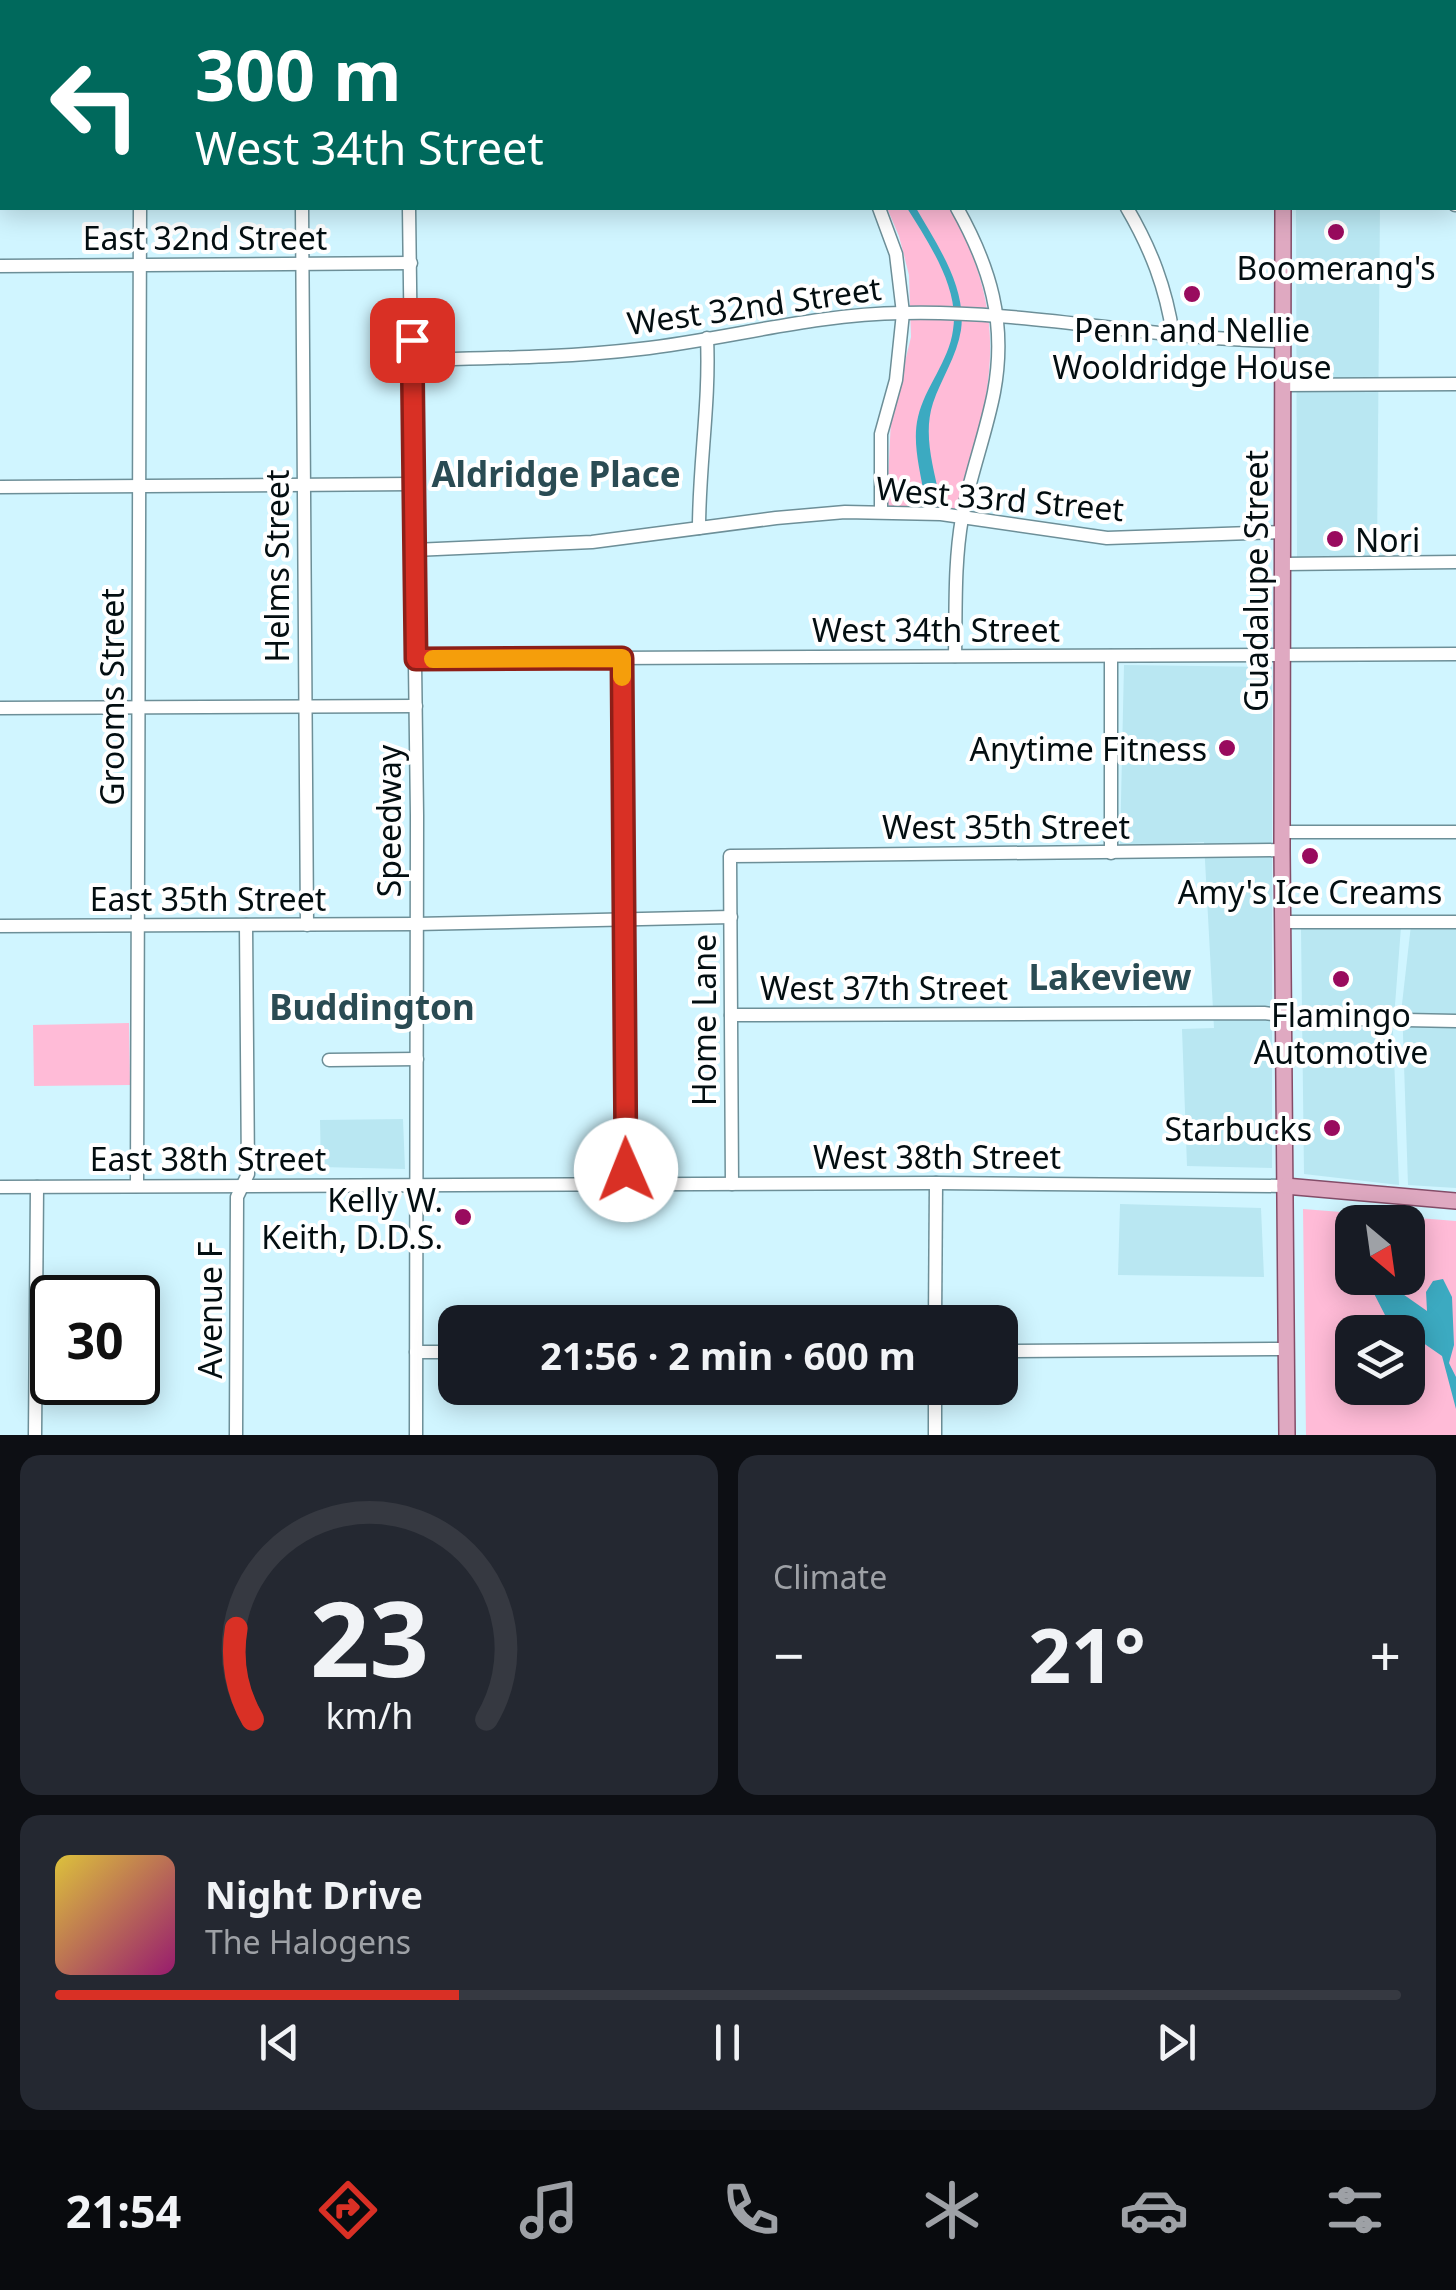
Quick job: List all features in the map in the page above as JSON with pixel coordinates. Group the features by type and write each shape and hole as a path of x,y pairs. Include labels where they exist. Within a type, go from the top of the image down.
{"main road":[{"name":"Guadalupe Street","path":"1283,210 1282,850 1287,1435"},
{"name":"West 38th Street","path":"1285,1186 1456,1201"}],"street":[{"name":"Grooms Street","path":"137,1186 140,210"},
{"name":"Helms Street","path":"302,210 306,925"},
{"name":"Speedway","path":"409,210 416,659 416,1435"},
{"path":"880,210 896,254 904,312 896,380 881,434 880,512"},
{"path":"955,656 956,569 962,516 994,393 996,315 985,262 959,210"},
{"path":"1129,210 1156,265 1173,335"},
{"name":"East 32nd Street","path":"0,266 410,263"},
{"name":"West 32nd Street","path":"412,360 596,354 822,318 904,312 996,315 1173,335 1282,340"},
{"path":"699,528 708,396 707,338"},
{"path":"1282,384 1456,384"},
{"path":"0,487 413,484"},
{"name":"West 33rd Street","path":"414,550 592,542 815,514 880,512 962,516 1106,538 1282,532"},
{"path":"1283,564 1456,562"},
{"name":"West 34th Street","path":"416,659 1456,654"},
{"path":"1111,656 1111,853"},
{"path":"622,658 627,1184"},
{"path":"0,708 416,706"},
{"path":"1282,832 1456,832"},
{"name":"West 35th Street","path":"730,856 1282,850"},
{"name":"Home Lane","path":"730,856 732,1184"},
{"path":"416,924 730,917"},
{"path":"1284,922 1456,922"},
{"name":"East 35th Street","path":"0,926 416,924"},
{"name":"Avenue F","path":"236,1435 236,1200 248,1174 246,925"},
{"name":"West 37th Street","path":"731,1016 1264,1013 1285,1017 1456,1021"},
{"path":"329,1060 416,1059"},
{"path":"935,1305 936,1183"},
{"name":"West 38th Street","path":"416,1186 1285,1186"},
{"name":"East 38th Street","path":"0,1187 416,1186"},
{"path":"35,1435 37,1187"},
{"path":"1018,1351 1287,1349"},
{"path":"416,1352 438,1352"},
{"path":"935,1405 935,1435"}],"shaded area":[{"path":"888,210 953,210 978,270 985,299 990,354 988,384 964,488 955,509 889,506 887,501 891,419 911,337 909,275"},
{"path":"1296,210 1380,210 1377,555 1297,557"},
{"path":"1124,665 1272,667 1272,1168 1187,1166 1182,1029 1214,1028 1204,842 1120,846"},
{"path":"1411,925 1456,927 1456,1188 1408,1185 1402,1004"},
{"path":"1401,927 1393,1031 1399,1185 1304,1174 1301,929"},
{"path":"129,1023 130,1085 34,1086 33,1025"},
{"path":"403,1119 405,1169 321,1167 320,1120"},
{"path":"1120,1204 1261,1208 1264,1277 1118,1275"},
{"path":"1303,1209 1335,1212 1335,1295 1425,1295 1425,1219 1456,1221 1456,1435 1306,1435"}],"water":[{"path":"908,210 917,210 941,251 955,282 962,314 956,349 930,415 930,449 939,495 936,499 928,499 924,494 916,427 921,406 951,341 954,314 941,266"},
{"path":"1443,1279 1452,1297 1454,1345 1449,1363 1456,1377 1456,1409 1442,1356 1425,1344 1425,1315 1385,1315 1375,1295 1404,1295 1427,1311 1426,1292 1433,1281"}],"slow traffic":[{"path":"433,659 622,658 622,677"}],"place":[{"name":"Boomerang's","path":"1336,232"},
{"name":"Penn and Nellie Wooldridge House","path":"1192,294"},
{"name":"Nori","path":"1335,539"},
{"name":"Anytime Fitness","path":"1227,748"},
{"name":"Amy's Ice Creams","path":"1310,856"},
{"name":"Flamingo Automotive","path":"1341,979"},
{"name":"Starbucks","path":"1332,1128"},
{"name":"Kelly W. Keith, D.D.S.","path":"463,1217"}],"district":[{"name":"Aldridge Place","path":"556,473"},
{"name":"Lakeview","path":"1110,976"},
{"name":"Buddington","path":"372,1006"}],"route":[{"path":"412,340 416,659 622,658 626,1170"}]}
